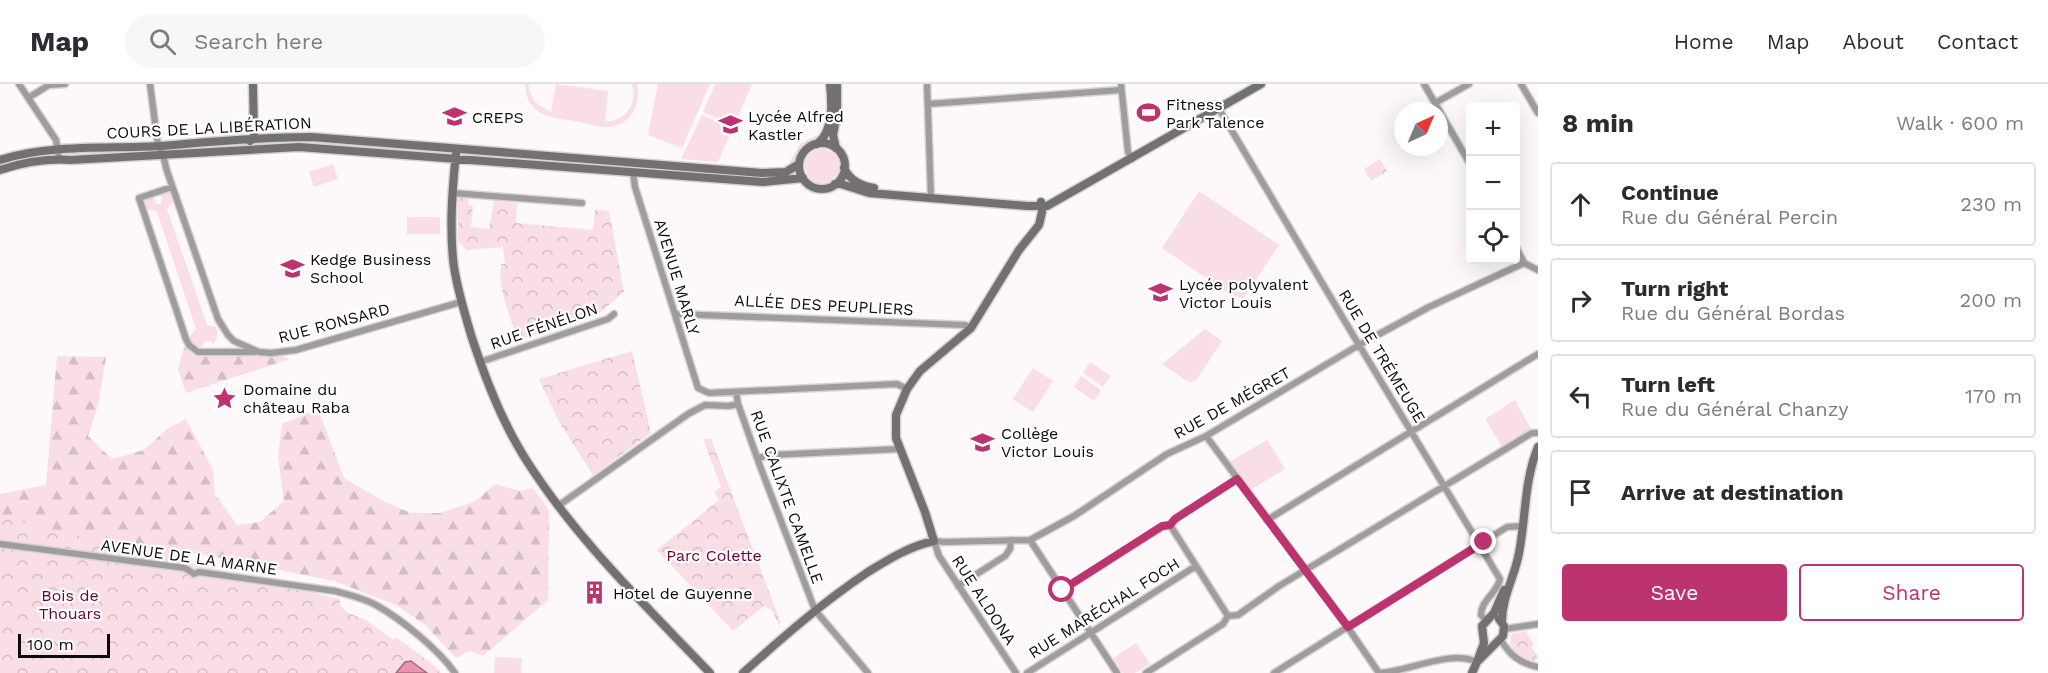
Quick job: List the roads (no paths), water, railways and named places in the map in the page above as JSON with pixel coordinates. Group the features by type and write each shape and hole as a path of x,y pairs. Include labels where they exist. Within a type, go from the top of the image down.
{"main road":[{"path":"191,153 209,147 244,144 254,138 253,84"},
{"path":"830,84 831,112 826,133 817,144 804,152 799,164 803,178 816,188 827,188 835,184 842,177 844,168"},
{"path":"837,84 837,114 833,135 836,148 842,156 844,168 850,178 870,188 1041,205 1053,204 1130,156 1261,84"},
{"path":"1218,106 1250,84"},
{"name":"COURS DE LA LIBÉRATION","path":"0,170 58,154 254,138 311,137 776,173 790,171 799,164"},
{"path":"164,155 174,150 207,142"},
{"path":"817,144 827,144 836,148"},
{"path":"87,159 100,153 151,150 158,146"},
{"name":"COURS DE LA LIBÉRATION","path":"0,160 34,152 87,159 299,147 763,182 803,178"},
{"path":"382,153 399,149 439,152 451,152 456,149"},
{"path":"456,149 452,248 461,302 494,398 514,439 558,506 596,551 710,673"},
{"path":"455,159 468,156 555,161 571,158"},
{"path":"633,173 646,169 678,171 696,168"},
{"path":"835,184 869,193 931,195"},
{"path":"744,673 815,610 888,560 923,543 934,541 896,438 896,416 906,389 920,371 971,328 1019,250 1039,225 1041,205"},
{"path":"1472,673 1483,647 1482,626 1509,584 1518,559 1527,482 1538,447"},
{"path":"1477,662 1503,636 1509,584"},
{"path":"1488,619 1497,618 1503,625"},
{"path":"1483,636 1490,640 1498,640"}],"street":[{"path":"19,84 56,140 58,154"},
{"path":"28,98 49,85 65,84"},
{"path":"150,84 158,146"},
{"path":"927,84 931,195"},
{"path":"1424,84 1434,102"},
{"path":"1437,102 1469,84"},
{"path":"1521,84 1538,113"},
{"path":"928,104 1121,87 1130,156"},
{"name":"RUE DE TRÉMEUGE","path":"1218,106 1500,580 1481,610 1481,615 1488,619"},
{"path":"1448,126 1466,157"},
{"name":"RUE RONSARD","path":"158,146 164,155 172,187 218,319 234,341 260,352 296,350 461,302"},
{"name":"AVENUE MARLY","path":"633,173 635,187 698,388 709,393 736,392"},
{"path":"172,187 139,198 189,345 198,352 260,352"},
{"path":"453,193 582,203"},
{"path":"1520,256 1524,263 1538,270"},
{"name":"RUE DE MÉGRET","path":"934,541 1030,540 1074,516 1167,454 1206,436 1359,345 1429,308 1524,263"},
{"name":"RUE FÉNÉLON","path":"480,362 608,319 614,314"},
{"name":"ALLÉE DES PEUPLIERS","path":"675,314 964,325 971,328"},
{"path":"1267,520 1538,354"},
{"path":"736,392 897,384 906,389"},
{"name":"RUE CALIXTE CAMELLE","path":"736,392 738,404 815,610 868,673"},
{"path":"558,506 702,406 738,404"},
{"path":"1228,616 1238,615 1532,433 1538,433"},
{"path":"1206,436 1348,627 1379,673 1447,660 1468,658 1477,662"},
{"path":"758,458 770,455 900,449"},
{"path":"1062,590 1162,526 1170,525 1175,519 1237,479"},
{"path":"1170,525 1228,616"},
{"path":"1274,673 1510,526 1522,526"},
{"path":"958,586 1005,555 1010,549 1011,540"},
{"path":"1030,540 1118,673"},
{"name":"RUE ALDONA","path":"934,541 939,556 1016,673"},
{"name":"AVENUE DE LA MARNE","path":"0,544 184,568 194,574 199,572 335,591 359,597 377,605 419,636 444,658 455,673"},
{"name":"RUE MARÉCHAL FOCH","path":"1027,673 1196,566"},
{"path":"1146,673 1223,624 1228,616"},
{"path":"1503,625 1538,624"},
{"path":"1498,640 1519,662 1538,667"}],"place":[{"name":"Fitness Park Talence","path":"1148,113"},
{"name":"CREPS","path":"454,117"},
{"name":"Lycée Alfred Kastler","path":"730,125"},
{"name":"Kedge Business School","path":"292,268"},
{"name":"Lycée polyvalent Victor Louis","path":"1161,293"},
{"name":"Domaine du château Raba","path":"225,398"},
{"name":"Collège Victor Louis","path":"983,442"},
{"name":"Hotel de Guyenne","path":"595,593"}],"park label":[{"name":"Parc Colette","path":"714,555"},
{"name":"Bois de Thouars","path":"70,604"}]}
